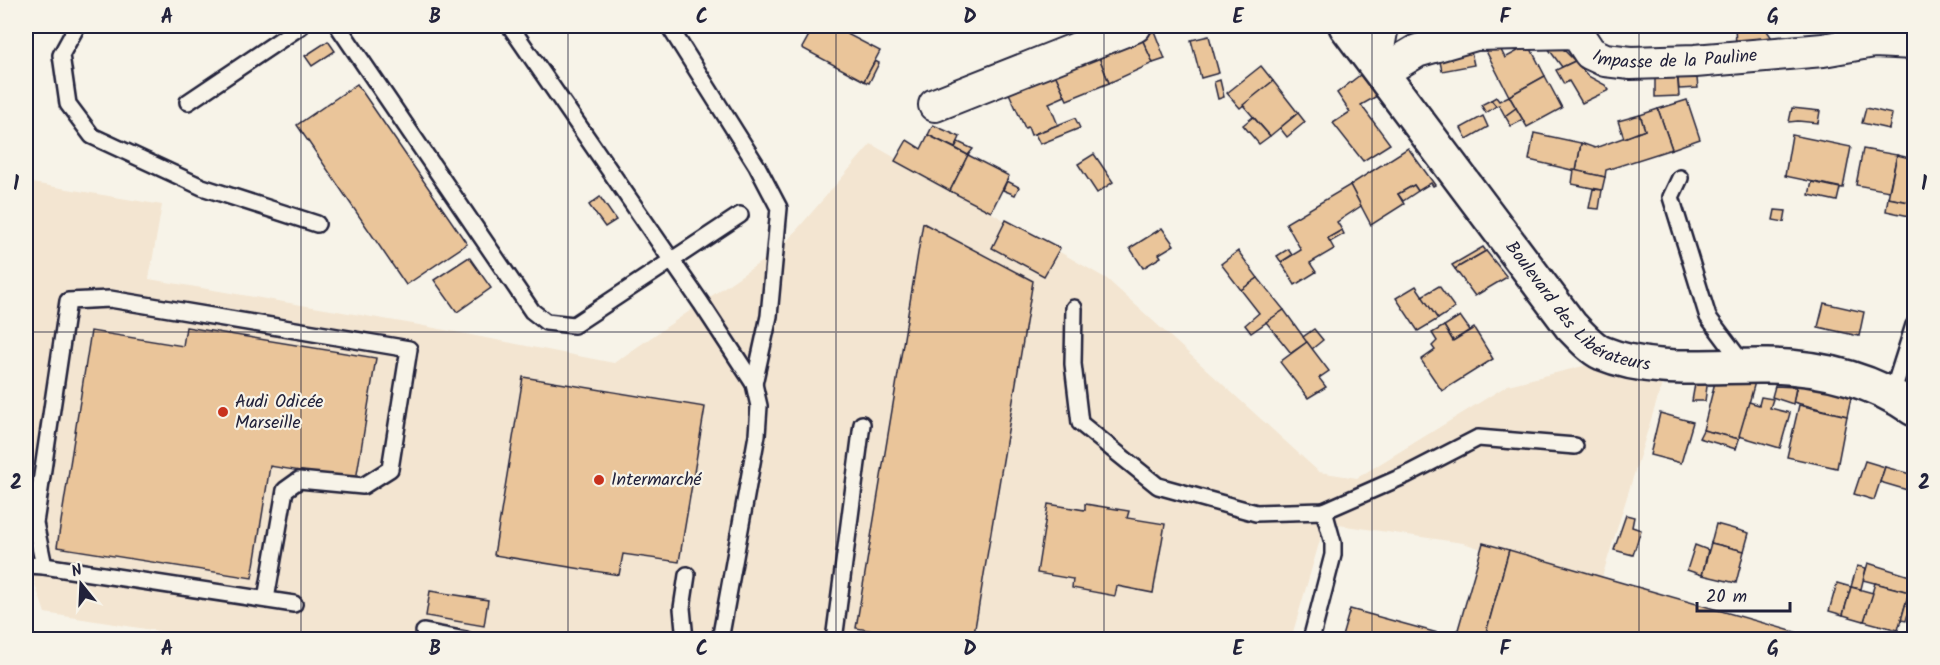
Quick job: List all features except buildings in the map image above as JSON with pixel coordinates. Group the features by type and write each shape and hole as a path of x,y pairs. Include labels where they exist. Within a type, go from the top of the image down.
{"street":[{"path":"935,105 1135,26"},
{"name":"Boulevard des Libérateurs","path":"1346,26 1570,326 1600,352 1633,362 1689,367 1768,366 1836,373 1903,401"},
{"path":"1379,68 1382,26"},
{"name":"Impasse de la Pauline","path":"1379,68 1417,51 1476,34 1586,29 1590,53 1605,60 1631,63 1695,61 1823,50 1874,41 1914,43"}],"lane":[{"path":"77,26 62,55 68,104 92,136 202,187 317,224"},
{"path":"188,102 301,26"},
{"path":"338,26 532,311 546,322 574,325 740,215"},
{"path":"510,26 701,303 754,384 759,406 757,435 720,639"},
{"path":"669,26 757,166 779,208 768,316 754,384"},
{"path":"1680,178 1671,197 1708,317 1745,366"},
{"path":"44,566 34,523 68,301 110,299 409,349 390,470 363,486 299,480 285,490 266,600"},
{"path":"1074,308 1073,364 1080,423 1158,486 1257,513 1324,511 1407,475 1478,438 1575,446"},
{"path":"1903,401 1914,325"},
{"path":"834,639 862,424"},
{"path":"1311,639 1334,555 1324,511"},
{"path":"26,565 294,604"},
{"path":"685,639 682,608 687,575"},
{"path":"424,632 466,639"}],"shaded area":[{"path":"871,144 1107,279 1319,472 1357,478 1508,385 1595,363 1664,378 1602,577 1484,543 1482,549 1463,543 1325,523 1291,639 209,639 45,613 26,558 26,182 162,205 149,279 419,325 614,363 781,248"}],"place":[{"name":"Audi Odicée Marseille","path":"223,412"},
{"name":"Intermarché","path":"599,480"}]}
